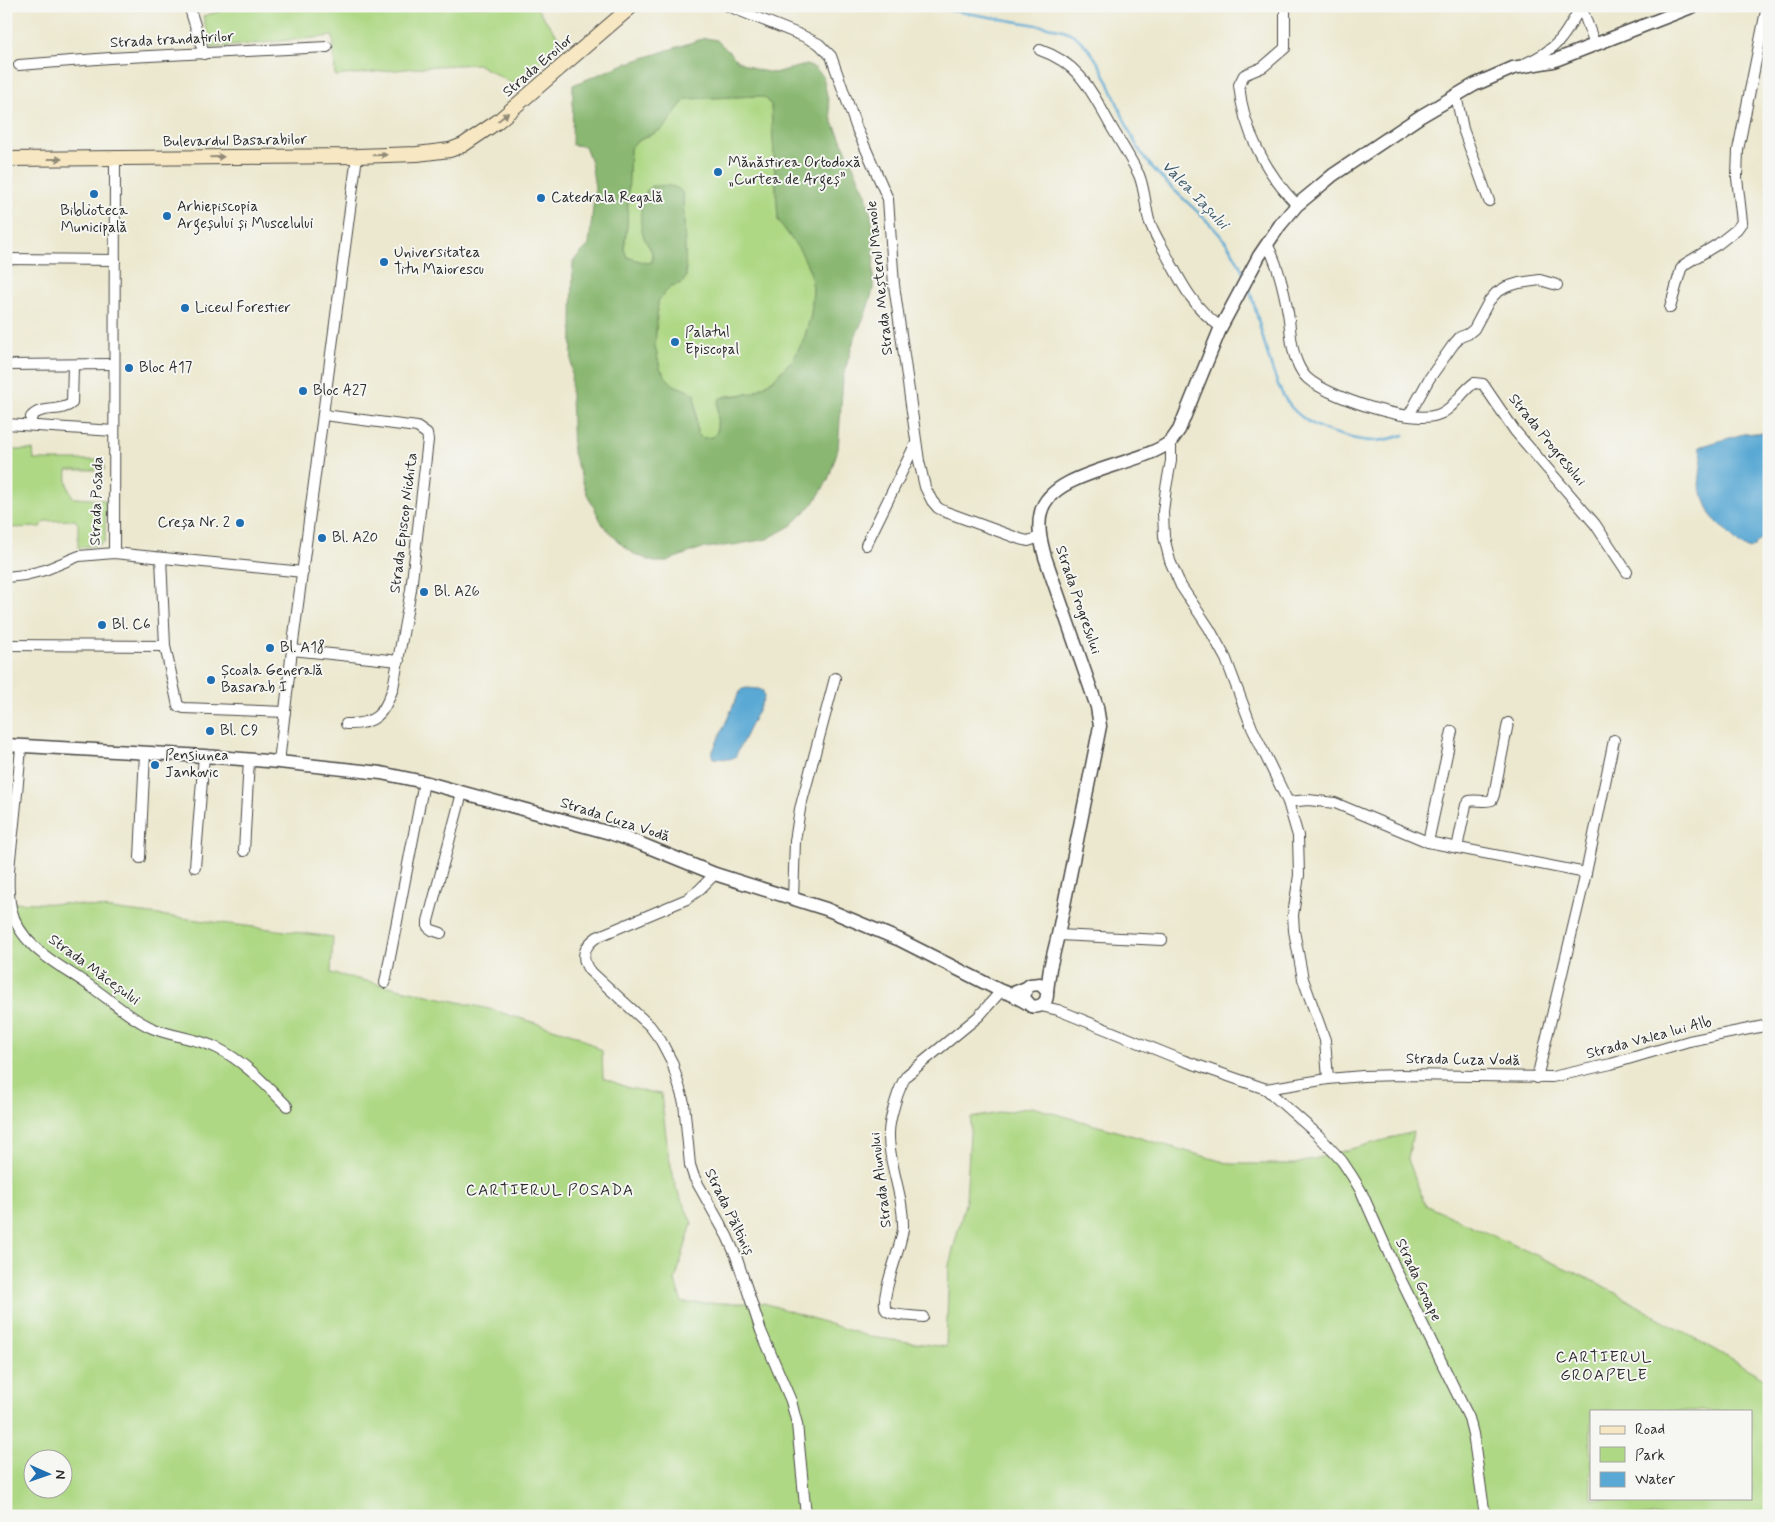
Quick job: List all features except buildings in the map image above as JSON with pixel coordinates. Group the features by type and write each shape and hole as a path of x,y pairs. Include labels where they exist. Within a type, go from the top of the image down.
{"main road":[{"name":"Strada Eroilor","path":"463,145 503,118 632,6"},
{"name":"Bulevardul Basarabilor","path":"6,159 358,156 439,152 463,145"}],"street":[{"path":"189,6 204,54"},
{"name":"Strada Meșterul Manole","path":"728,6 803,36 819,44 831,56 856,129 888,199 894,285 916,443 925,487 932,501 938,508 1024,541 1040,537"},
{"path":"1284,6 1285,48 1275,59 1244,76 1239,85 1245,114 1258,153 1280,187 1297,205"},
{"path":"1581,6 1595,45"},
{"path":"1328,1078 1325,1040 1303,979 1294,931 1300,848 1288,802 1252,728 1226,659 1209,628 1181,586 1170,561 1164,537 1163,512 1171,461 1171,441 1179,430 1220,327 1259,256 1280,225 1297,205 1333,175 1421,116 1482,81 1545,53 1558,44 1566,34 1581,6"},
{"path":"1513,68 1553,61 1694,6"},
{"path":"1670,308 1684,264 1718,244 1737,229 1742,222 1737,178 1738,150 1767,6"},
{"name":"Strada trandafirilor","path":"19,64 327,47"},
{"path":"1040,50 1055,55 1068,63 1081,76 1094,94 1139,175 1150,221 1187,292 1208,319 1220,327"},
{"path":"1456,95 1463,129 1489,201"},
{"path":"280,762 292,650 358,156"},
{"name":"Strada Posada","path":"6,577 45,570 79,556 114,552 115,159"},
{"name":"Strada Progresului","path":"1267,244 1274,258 1284,295 1294,354 1300,369 1307,378 1327,390 1356,403 1378,410 1427,417 1447,410 1474,383 1483,384 1516,431 1594,524 1627,572"},
{"path":"6,259 115,260"},
{"path":"1409,415 1429,379 1453,345 1460,337 1474,329 1489,301 1496,293 1519,282 1540,280 1557,285"},
{"path":"6,365 73,366 114,364"},
{"path":"31,425 31,417 34,412 58,409 69,406 72,403 73,366"},
{"name":"Strada Episcop Nichita","path":"324,415 417,427 427,434 428,451 411,590 393,688 389,701 371,721 364,724 346,724"},
{"path":"6,424 114,431"},
{"name":"Strada Progresului","path":"1045,998 1100,726 1097,706 1045,557 1038,525 1041,510 1049,497 1059,488 1081,477 1158,449 1171,441"},
{"path":"866,545 916,443"},
{"path":"114,552 303,572"},
{"path":"161,558 166,646 178,706 180,708 285,712"},
{"path":"6,645 166,646"},
{"path":"292,650 399,661"},
{"path":"792,899 793,859 800,809 835,678"},
{"path":"1457,848 1466,805 1469,801 1473,800 1487,802 1492,800 1508,723"},
{"path":"1428,842 1452,731"},
{"name":"Strada Cuza Vodă","path":"1266,1090 1328,1078 1402,1075 1537,1078 1586,873 1614,740"},
{"name":"Strada Cuza Vodă","path":"6,745 280,762 381,773 424,782 610,833 715,874 854,920 900,940 1027,1003"},
{"name":"Strada Măceșului","path":"22,746 10,860 10,891 12,911 18,926 30,943 55,964 85,982 138,1020 164,1033 202,1042 232,1056 287,1106"},
{"path":"140,858 146,753"},
{"path":"194,867 204,756"},
{"path":"244,850 250,760"},
{"path":"385,983 424,782"},
{"path":"441,933 428,927 428,921 462,793"},
{"path":"1288,802 1308,800 1335,803 1428,842 1586,873"},
{"name":"Strada Păltiniș","path":"715,874 687,899 597,937 585,949 584,958 589,970 650,1026 662,1042 672,1062 684,1103 690,1165 694,1177 736,1256 761,1331 791,1401 797,1424 806,1516"},
{"path":"1058,935 1162,940"},
{"path":"1045,998 1036,1007 1027,1003 1024,998 1030,986 1050,968"},
{"path":"1006,992 1040,984 1045,998 1058,1010 1182,1060 1266,1090"},
{"name":"Strada Alunului","path":"923,1317 890,1313 886,1309 885,1304 887,1286 900,1247 903,1231 903,1212 890,1152 890,1120 900,1089 907,1075 1006,992"},
{"name":"Strada Valea lui Alb","path":"1537,1078 1552,1077 1603,1066 1689,1041 1769,1025"},
{"name":"Strada Groape","path":"1266,1090 1331,1148 1342,1161 1360,1191 1468,1418 1473,1434 1484,1516"}],"green space":[{"path":"239,6 535,6 563,43 515,85 477,64 335,76 333,36 211,48 203,16"},
{"path":"705,38 717,40 738,61 757,70 774,73 806,65 815,68 823,76 832,120 866,194 874,230 873,290 865,315 854,339 843,377 838,449 828,480 814,503 792,525 767,539 702,548 664,562 654,562 634,554 620,543 603,525 587,494 573,453 571,396 573,261 589,245 595,188 591,162 585,146 572,145 573,85 622,65","holes":["757,96 766,98 771,105 778,220 801,252 810,271 813,289 811,315 804,339 794,358 774,379 753,393 720,398 718,403 717,432 713,437 703,438 697,434 695,394 674,385 665,376 660,368 655,346 658,301 671,286 682,283 686,277 683,194 677,188 651,186 642,204 641,227 652,253 652,262 646,263 627,257 624,249 627,226 630,148 638,141 664,127 680,105 687,99"]},
{"path":"758,96 766,98 771,105 778,220 801,252 810,271 813,289 811,315 804,339 794,358 774,379 753,393 726,396 718,403 717,432 713,437 703,438 697,434 695,394 674,385 665,376 660,368 655,346 658,301 671,286 682,283 686,277 683,194 647,190 643,202 641,222 644,235 652,253 652,262 646,263 627,257 624,249 627,226 630,148 638,141 664,127 680,105 687,99"},
{"path":"6,450 33,450 34,460 104,460 104,470 67,470 67,477 68,488 74,498 106,500 105,541 101,544 78,548 78,524 75,520 46,521 40,527 6,528"},
{"path":"6,902 71,904 333,937 331,973 489,1009 576,1035 602,1051 603,1078 629,1088 661,1094 668,1152 676,1188 692,1223 675,1281 682,1303 764,1303 870,1337 946,1347 949,1265 966,1200 971,1118 1032,1107 1231,1164 1296,1164 1413,1132 1408,1159 1425,1205 1598,1283 1769,1381 1769,1516 6,1516"}],"water":[{"path":"1769,432 1769,531 1751,549 1741,546 1712,517 1699,486 1702,456 1699,447 1743,434"},
{"path":"742,689 763,691 764,698 735,757 729,759 713,758 713,751 738,695"}],"waterway":[{"name":"Valea Iașului","path":"926,6 1059,29 1072,34 1084,44 1103,72 1140,151 1166,182 1224,240 1235,256 1244,275"},
{"name":"Valea Iașului","path":"1248,285 1271,367 1284,396 1296,412 1320,428 1358,439 1379,441 1404,435"}],"place":[{"name":"Mănăstirea Ortodoxă „Curtea de Argeș”","path":"718,172"},
{"name":"Biblioteca Municipală","path":"94,194"},
{"name":"Catedrala Regală","path":"541,198"},
{"name":"Arhiepiscopia Argeșului și Muscelului","path":"167,216"},
{"name":"Universitatea Titu Maiorescu","path":"384,262"},
{"name":"Liceul Forestier","path":"185,308"},
{"name":"Palatul Episcopal","path":"675,342"},
{"name":"Bloc A17","path":"129,368"},
{"name":"Bloc A27","path":"303,391"},
{"name":"Creșa Nr. 2","path":"240,523"},
{"name":"Bl. A20","path":"322,538"},
{"name":"Bl. A26","path":"424,592"},
{"name":"Bl. C6","path":"102,625"},
{"name":"Bl. A18","path":"270,648"},
{"name":"Școala Generală Basarab I","path":"211,680"},
{"name":"Bl. C9","path":"210,731"},
{"name":"Pensiunea Jankovic","path":"155,765"}],"district":[{"name":"CARTIERUL POSADA","path":"550,1190"},
{"name":"CARTIERUL GROAPELE","path":"1604,1366"}]}
